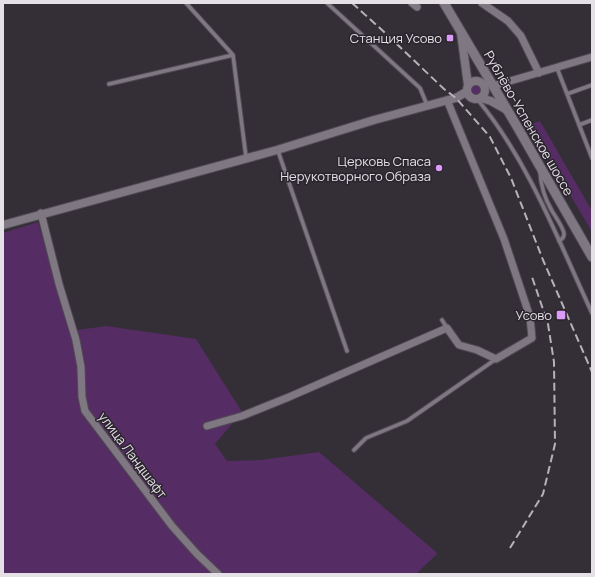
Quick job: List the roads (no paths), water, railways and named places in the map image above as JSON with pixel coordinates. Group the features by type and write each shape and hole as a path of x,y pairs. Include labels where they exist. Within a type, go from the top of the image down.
{"main road":[{"name":"Рублёво-Успенское шоссе","path":"444,3 489,86 508,110 592,257"}],"street":[{"path":"482,3 508,21 520,36 539,73"},
{"path":"461,32 467,88 470,98 490,101 508,110"},
{"path":"3,225 246,159 427,105 456,98 467,88 470,82 477,81 489,86 592,57"},
{"path":"479,99 489,86"},
{"path":"207,426 242,416 289,397 447,328 458,345 477,350 496,359 532,338 530,317 504,239 447,100"},
{"name":"улица Ландшафт","path":"41,214 59,284 76,340 81,367 82,397 85,411 172,526 197,554 218,574"}],"lane":[{"path":"186,3 233,55 246,159"},
{"path":"327,3 420,88 427,105"},
{"path":"109,84 233,55"},
{"path":"557,68 592,158"},
{"path":"567,94 592,85"},
{"path":"479,99 493,118 528,174 592,313"},
{"path":"579,125 592,120"},
{"path":"277,150 347,351"},
{"path":"539,165 543,192 550,208 563,230 563,238 559,241"},
{"path":"442,320 447,328"},
{"path":"354,450 366,438 407,421 496,359"}],"railway":[{"path":"352,3 444,89 456,98 490,137 511,178 543,260 592,372"},
{"path":"510,548 543,494 555,444 554,362 548,324 532,277"}],"place":[{"name":"Станция Усово","path":"450,38"},
{"name":"Церковь Спаса Нерукотворного Образа","path":"439,168"},
{"name":"Усово","path":"561,315"}]}
